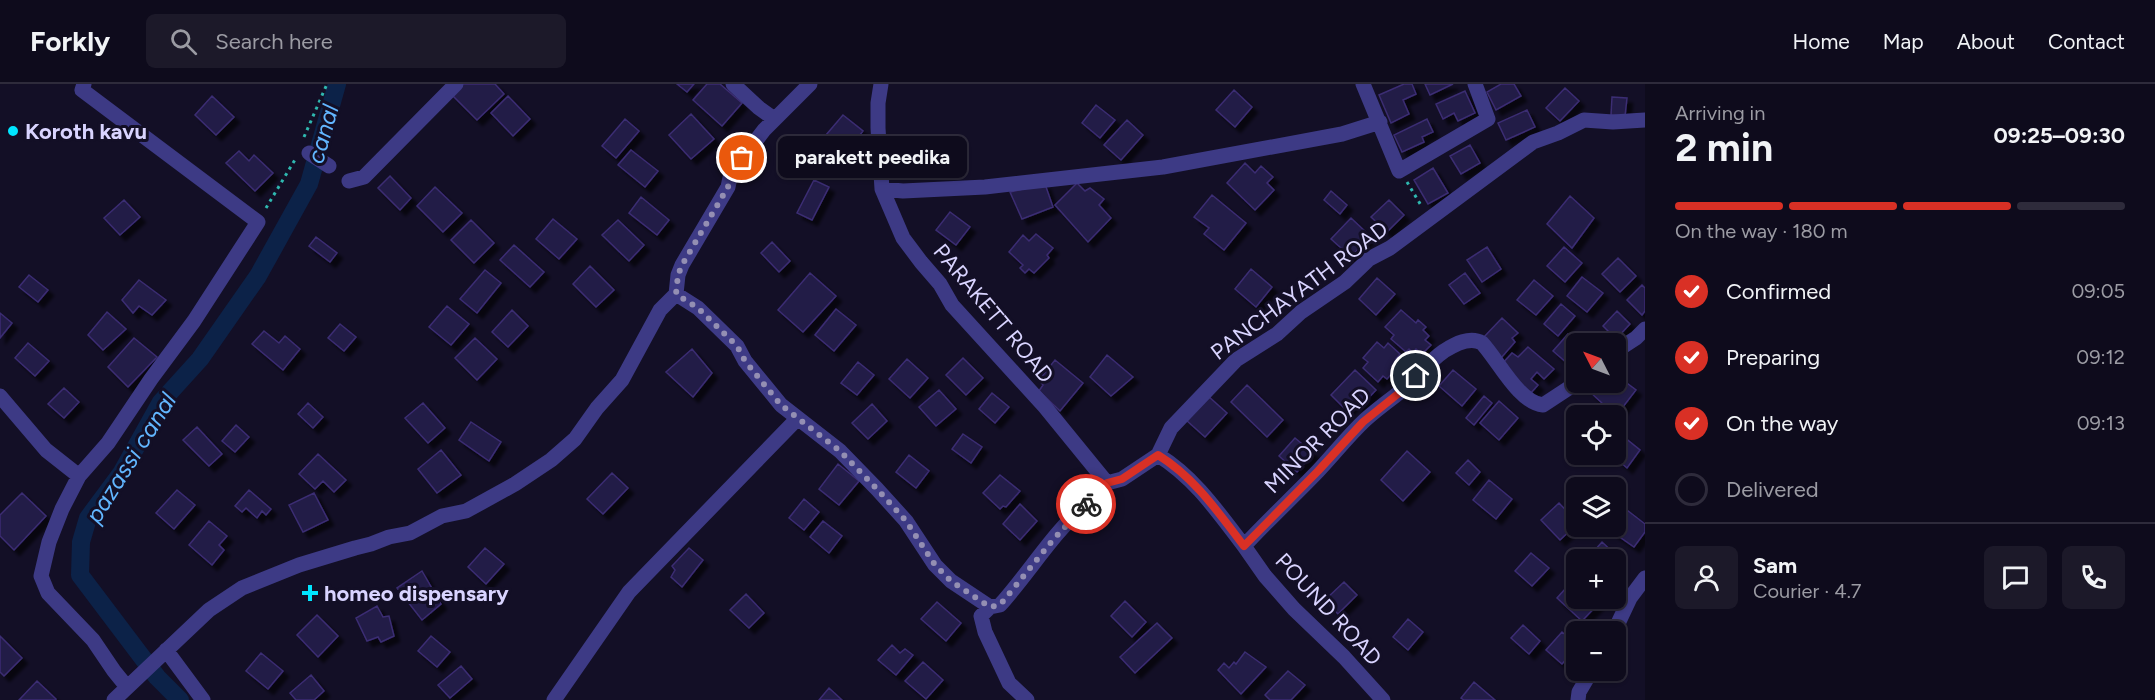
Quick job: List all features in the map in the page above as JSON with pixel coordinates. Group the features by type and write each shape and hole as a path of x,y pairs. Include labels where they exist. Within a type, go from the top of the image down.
{"street":[{"path":"84,84 82,90 258,222 194,321 108,443 79,476 62,509 49,542 41,576 48,593 93,640 128,687"},
{"path":"350,181 364,177 456,84"},
{"path":"733,84 773,118"},
{"path":"114,700 209,610 242,588 299,566 388,537 410,533 442,516 466,511 508,488 551,460 575,439 597,408 622,380 660,310 676,294 678,275 682,265 728,187 731,173 773,118 810,84"},
{"name":"PARAKETT ROAD","path":"881,84 878,128 882,189 903,238 940,284 952,305 1045,407 1107,483"},
{"path":"1363,84 1399,171 1488,119 1475,84"},
{"name":"PANCHAYATH ROAD","path":"1158,455 1171,428 1236,360 1277,334 1301,312 1345,282 1369,259 1390,248 1533,142 1584,120 1613,122 1645,120"},
{"path":"882,189 903,191 985,187 1163,167 1342,134 1380,123"},
{"path":"301,153 329,166"},
{"path":"676,294 717,324 737,346 764,386 797,419 840,451 877,489 906,521 935,565 951,581 990,607"},
{"path":"1626,344 1645,329"},
{"name":"MINOR ROAD","path":"1244,546 1363,422 1404,389 1428,363 1467,340 1476,339 1482,343 1516,387 1536,405 1543,405 1566,390"},
{"path":"0,396 46,450 79,476"},
{"path":"554,700 629,592 797,419"},
{"path":"1028,700 1009,683 985,632 981,616 990,607 1000,605 1058,535 1085,505 1104,490 1107,483 1122,479 1158,455 1172,463 1191,480 1244,546"},
{"name":"POUND ROAD","path":"1244,546 1265,576 1294,609 1344,657 1383,700"},
{"path":"1619,621 1630,598 1645,578"},
{"path":"166,650 203,700"},
{"path":"1578,700 1586,681"}],"path":[{"path":"304,137 327,84"},
{"path":"258,222 301,153"},
{"path":"1399,171 1429,218"}],"building":[{"path":"463,84 495,84 504,94 477,120 452,95"},
{"path":"677,84 694,84 687,92"},
{"path":"707,84 720,84 742,103 722,126 693,100"},
{"path":"1404,84 1412,84 1416,94 1403,100 1409,114 1391,123 1379,95"},
{"path":"1425,84 1453,84 1430,95"},
{"path":"1501,84 1514,84 1521,96 1496,110 1487,92"},
{"path":"1565,88 1579,101 1560,121 1546,108"},
{"path":"1234,90 1252,107 1235,127 1216,110"},
{"path":"1465,91 1475,113 1458,121 1454,113 1443,119 1436,104"},
{"path":"212,96 234,117 216,135 195,115"},
{"path":"508,96 530,119 513,136 491,113"},
{"path":"1612,97 1627,98 1625,116 1611,115"},
{"path":"1096,105 1115,120 1100,138 1082,123"},
{"path":"1527,110 1535,127 1506,140 1498,123"},
{"path":"691,114 714,139 691,159 669,135"},
{"path":"843,115 863,131 847,152 826,135"},
{"path":"625,119 639,131 616,158 602,146"},
{"path":"1427,119 1433,132 1422,137 1424,142 1402,152 1394,135"},
{"path":"1127,120 1143,135 1121,160 1104,145"},
{"path":"1470,145 1480,163 1461,174 1450,156"},
{"path":"631,150 658,171 645,187 618,165"},
{"path":"239,151 249,161 254,155 273,173 255,191 226,163"},
{"path":"1245,163 1255,173 1261,166 1273,177 1267,183 1274,190 1255,210 1227,183"},
{"path":"1433,168 1448,193 1428,204 1414,180"},
{"path":"390,176 411,198 400,210 378,188"},
{"path":"814,180 829,187 812,220 797,213"},
{"path":"1077,183 1085,191 1090,188 1104,199 1099,205 1111,218 1088,242 1055,205"},
{"path":"1045,184 1053,207 1022,219 1010,192"},
{"path":"435,187 462,213 443,232 417,206"},
{"path":"1331,191 1347,205 1340,214 1324,200"},
{"path":"1212,195 1246,223 1224,250 1204,234 1209,228 1194,217"},
{"path":"1570,196 1594,218 1572,248 1547,224"},
{"path":"641,197 669,220 657,235 629,213"},
{"path":"124,200 140,217 120,235 104,218"},
{"path":"1389,200 1404,215 1387,232 1371,217"},
{"path":"950,212 970,227 956,245 936,230"},
{"path":"1351,218 1370,236 1351,257 1331,239"},
{"path":"553,219 577,239 559,259 536,239"},
{"path":"471,220 494,243 474,263 451,240"},
{"path":"618,220 644,245 629,261 602,235"},
{"path":"1036,234 1053,248 1047,255 1049,258 1034,273 1029,269 1025,273 1020,268 1023,265 1009,252 1023,235 1029,241"},
{"path":"316,237 337,253 330,262 309,246"},
{"path":"772,242 790,261 779,272 761,253"},
{"path":"514,245 544,272 530,287 500,260"},
{"path":"1487,247 1501,269 1482,282 1467,260"},
{"path":"1564,247 1582,263 1565,282 1547,266"},
{"path":"1618,258 1636,276 1620,292 1602,274"},
{"path":"590,266 614,290 596,307 573,284"},
{"path":"1251,269 1272,287 1256,307 1235,289"},
{"path":"485,270 501,283 477,313 460,299"},
{"path":"810,273 836,296 803,332 778,310"},
{"path":"1465,273 1480,293 1464,304 1449,285"},
{"path":"29,275 48,290 38,302 19,287"},
{"path":"1582,277 1603,293 1587,312 1567,296"},
{"path":"1377,278 1395,294 1376,315 1359,299"},
{"path":"139,280 166,300 152,315 139,306 133,313 122,300"},
{"path":"1534,280 1553,296 1536,315 1517,300"},
{"path":"1642,285 1645,288 1645,311 1642,315 1627,300"},
{"path":"1561,304 1575,316 1558,336 1544,324"},
{"path":"447,306 469,324 451,345 429,327"},
{"path":"836,309 856,325 834,351 815,335"},
{"path":"512,310 528,326 508,347 492,332"},
{"path":"1401,310 1416,323 1418,320 1426,327 1423,330 1429,336 1425,340 1431,345 1422,354 1416,349 1413,353 1409,349 1406,352 1391,339 1394,335 1385,327"},
{"path":"1617,311 1630,324 1622,333 1610,333 1603,326"},
{"path":"107,312 126,329 103,350 88,335"},
{"path":"0,313 12,323 0,338"},
{"path":"1502,318 1518,333 1512,338 1515,342 1501,358 1482,339"},
{"path":"340,324 356,337 344,351 328,338"},
{"path":"264,331 279,343 285,336 300,349 283,370 252,344"},
{"path":"1566,336 1566,362 1553,351"},
{"path":"134,338 157,357 128,387 108,367"},
{"path":"475,338 497,359 477,380 455,358"},
{"path":"1377,342 1384,348 1388,343 1400,354 1396,359 1401,363 1387,379 1383,376 1378,382 1363,368 1368,362 1363,358"},
{"path":"28,343 49,361 35,376 15,358"},
{"path":"1528,347 1554,369 1544,379 1537,372 1531,379 1538,385 1530,394 1502,364 1512,353 1518,357"},
{"path":"692,349 712,373 693,397 666,372"},
{"path":"1107,355 1133,377 1111,396 1090,377"},
{"path":"963,358 983,378 966,395 946,375"},
{"path":"907,359 928,378 910,398 889,379"},
{"path":"1055,360 1083,383 1060,411 1039,391 1043,385 1039,380"},
{"path":"858,362 874,375 857,395 841,383"},
{"path":"1355,370 1376,390 1360,407 1355,402 1347,411 1331,395"},
{"path":"1453,370 1476,389 1462,406 1439,386"},
{"path":"1626,382 1636,390 1624,405 1604,405 1591,393 1626,393"},
{"path":"1247,385 1283,420 1267,437 1231,402"},
{"path":"64,388 79,402 64,418 48,404"},
{"path":"939,390 956,409 936,426 919,407"},
{"path":"992,393 1009,407 995,423 979,409"},
{"path":"1208,396 1227,413 1205,437 1186,420"},
{"path":"1484,396 1492,403 1474,425 1466,418"},
{"path":"1499,401 1518,418 1499,440 1480,423"},
{"path":"308,403 323,417 313,428 298,414"},
{"path":"423,403 445,428 428,443 405,418"},
{"path":"872,404 887,421 868,439 852,423"},
{"path":"471,422 501,442 489,461 459,440"},
{"path":"236,425 249,437 235,452 222,441"},
{"path":"197,427 222,454 209,466 183,440"},
{"path":"963,434 982,447 971,463 952,449"},
{"path":"1295,438 1313,453 1297,472 1279,456"},
{"path":"1626,439 1640,450 1627,468 1624,465 1626,465"},
{"path":"441,450 461,475 437,493 418,469"},
{"path":"1407,451 1430,472 1403,501 1381,480"},
{"path":"318,454 346,480 334,492 323,481 315,489 299,474"},
{"path":"909,455 929,471 916,488 896,472"},
{"path":"1468,460 1480,472 1469,485 1456,473"},
{"path":"838,464 859,481 839,505 819,489"},
{"path":"612,473 628,488 603,514 587,499"},
{"path":"1000,475 1020,491 1006,507 1003,506 1000,509 983,493"},
{"path":"1489,480 1512,499 1496,519 1473,500"},
{"path":"177,490 195,505 174,529 156,513"},
{"path":"249,490 271,509 266,515 262,511 257,518 246,508 242,512 235,506"},
{"path":"22,493 46,516 14,550 0,536 0,515"},
{"path":"314,493 328,520 303,532 289,505"},
{"path":"804,499 819,512 804,530 789,518"},
{"path":"1559,503 1566,510 1566,534 1560,540 1541,520"},
{"path":"1020,504 1037,521 1020,540 1003,524"},
{"path":"1626,509 1645,524 1645,532 1634,547 1620,537 1626,537"},
{"path":"209,521 227,536 219,545 224,550 212,565 189,545"},
{"path":"823,521 842,536 829,553 810,537"},
{"path":"1602,542 1610,549 1596,549"},
{"path":"485,548 504,564 486,584 468,567"},
{"path":"689,548 703,560 682,587 671,577 675,570 672,566"},
{"path":"1531,553 1549,568 1532,586 1515,571"},
{"path":"422,571 441,604 422,620 397,588"},
{"path":"1344,582 1357,595 1338,614 1325,600"},
{"path":"1566,588 1566,606 1557,598"},
{"path":"746,594 764,613 749,628 730,610"},
{"path":"1125,601 1146,622 1132,637 1111,616"},
{"path":"937,602 961,623 946,641 921,619"},
{"path":"377,606 383,617 389,616 394,636 381,642 378,637 367,641 356,618"},
{"path":"1569,609 1593,609 1582,621"},
{"path":"317,615 338,636 318,657 297,635"},
{"path":"1408,619 1423,632 1408,650 1393,637"},
{"path":"1157,623 1172,638 1135,673 1120,657"},
{"path":"1523,625 1540,641 1529,654 1511,638"},
{"path":"1562,632 1566,635 1566,659 1562,664 1546,650"},
{"path":"0,636 22,658 4,676 0,672"},
{"path":"431,636 450,652 437,667 418,651"},
{"path":"892,645 900,653 905,649 913,655 896,675 878,660"},
{"path":"1245,652 1266,667 1241,694 1218,670 1224,663 1229,668 1234,662 1236,664"},
{"path":"261,653 283,671 268,689 246,671"},
{"path":"923,662 943,680 926,699 905,681"},
{"path":"461,666 472,679 450,698 438,685"},
{"path":"1288,671 1305,685 1291,700 1270,700 1265,695"},
{"path":"311,675 324,691 314,700 296,700 290,693"},
{"path":"37,681 56,699 56,700 19,700"},
{"path":"1474,682 1495,700 1464,700 1461,698"},
{"path":"829,688 842,700 819,700"}],"waterway":[{"name":"pazassi canal","path":"180,700 157,677 80,575 81,542 88,518 122,472 161,402 200,359 258,276 309,184 337,84"}],"way so far":[{"path":"742,158 731,173 728,187 716,209 682,265 678,275 676,294 717,324 737,346 745,361 781,405 797,419 822,435 877,489 906,521 935,565 951,581 990,607 1000,605 1052,541 1086,504"}],"place":[{"name":"Koroth kavu","path":"13,131"},
{"name":"parakett peedika","path":"742,158"},
{"name":"homeo dispensary","path":"310,593"}],"route":[{"path":"1086,504 1104,490 1107,483 1122,479 1158,455 1172,463 1191,480 1244,546 1363,422 1404,389 1416,376"}],"water label":[{"name":"canal","path":"323,134"}]}
